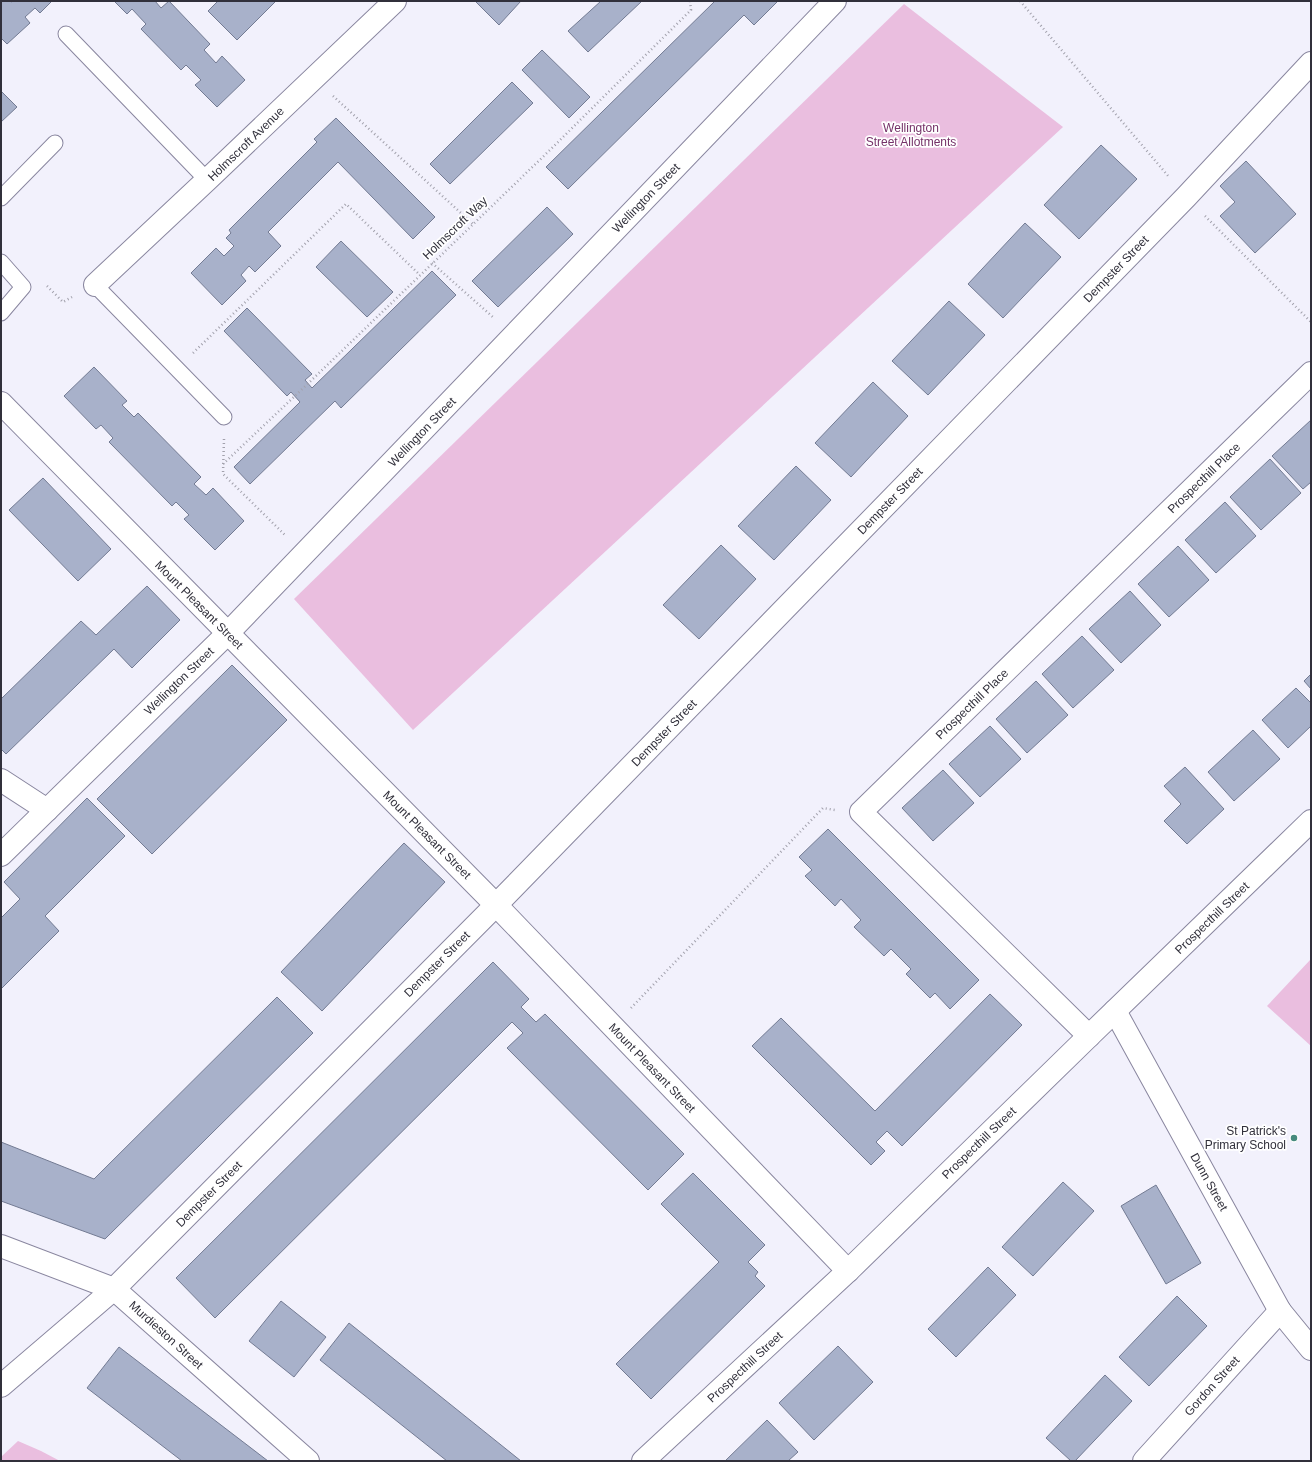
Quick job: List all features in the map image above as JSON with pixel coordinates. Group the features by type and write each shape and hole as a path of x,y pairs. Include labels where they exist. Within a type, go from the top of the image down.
{"street":[{"name":"Holmscroft Avenue","path":"95,285 395,1"},
{"name":"Wellington Street","path":"1,855 227,634 835,1"},
{"name":"Dempster Street","path":"1,1386 114,1289 496,905 1186,197 1311,63"},
{"name":"Prospecthill Place","path":"1089,1036 861,812 1311,373"},
{"name":"Mount Pleasant Street","path":"1,403 227,634 496,905 848,1271"},
{"path":"1,780 47,810"},
{"name":"Prospecthill Street","path":"643,1461 848,1271 1311,822"},
{"name":"Dunn Street","path":"1115,1011 1280,1311 1311,1349"},
{"name":"Murdieston Street","path":"1,1246 114,1289 308,1461"},
{"name":"Gordon Street","path":"1144,1461 1280,1311"}],"lane":[{"path":"66,34 207,180"},
{"path":"1,198 54,143"},
{"path":"1,262 23,287 1,313"},
{"path":"95,285 224,417"}],"path":[{"name":"Holmscroft Way","path":"223,464 550,150 691,10 690,1"},
{"path":"1020,1 1186,197 1311,322"},
{"path":"314,79 473,224"},
{"path":"177,368 346,204 420,275"},
{"path":"432,263 514,336"},
{"path":"23,287 41,281 63,302 95,285"},
{"path":"224,417 223,474 305,554"},
{"path":"613,1027 823,808"}],"green space":[{"name":"Wellington Street Allotments","path":"904,4 1063,127 413,730 294,599"},
{"path":"1311,959 1311,1046 1267,1006"},
{"path":"18,1441 60,1461 1,1461 1,1457"}],"building":[{"path":"1,1 52,1 40,13 35,8 25,17 30,23 7,44 1,38"},
{"path":"114,1 155,1 161,8 169,1 210,44 204,50 216,63 222,56 245,80 217,107 195,85 201,80 186,65 181,70 141,29 146,24 132,9 127,14"},
{"path":"218,1 276,1 237,40 208,11"},
{"path":"475,1 521,1 499,25"},
{"path":"601,1 642,1 588,52 568,31"},
{"path":"715,1 778,1 754,25 744,15 568,189 546,167"},
{"path":"542,50 590,97 569,118 522,70"},
{"path":"512,82 533,103 450,184 430,164"},
{"path":"1,91 17,107 1,122"},
{"path":"336,118 435,217 413,239 338,162 268,232 281,246 255,272 249,266 241,275 246,281 222,305 191,273 216,248 224,256 234,246 226,238 231,233 229,230 317,142 314,139"},
{"path":"1101,145 1137,179 1079,239 1044,205"},
{"path":"1246,161 1296,214 1255,253 1220,216 1235,202 1220,186"},
{"path":"547,207 573,234 498,307 472,281"},
{"path":"1025,223 1061,257 1003,318 968,284"},
{"path":"341,241 393,292 367,317 316,267"},
{"path":"432,271 456,295 341,408 335,401 250,484 234,467 300,402 291,392 287,396 224,331 247,308 312,374 305,380 312,388"},
{"path":"949,301 985,335 928,395 892,361"},
{"path":"94,367 127,401 122,405 134,417 138,413 201,477 194,484 206,495 213,488 244,521 215,550 184,519 189,515 176,502 172,506 109,442 113,438 101,425 96,429 64,396"},
{"path":"873,382 908,416 851,477 815,443"},
{"path":"1311,420 1311,482 1303,489 1272,456"},
{"path":"1270,459 1301,493 1261,530 1230,497"},
{"path":"796,466 831,500 774,560 738,526"},
{"path":"43,478 111,549 78,581 9,510"},
{"path":"1225,502 1256,536 1216,573 1185,540"},
{"path":"721,545 756,579 699,639 663,605"},
{"path":"1178,546 1209,580 1169,617 1138,584"},
{"path":"147,586 180,620 132,668 114,649 6,754 1,749 1,699 81,621 96,635"},
{"path":"1130,591 1161,625 1121,663 1089,629"},
{"path":"1082,636 1114,670 1073,708 1042,674"},
{"path":"232,665 287,720 152,854 97,799"},
{"path":"1311,674 1311,689 1304,681"},
{"path":"1036,681 1068,715 1027,753 996,719"},
{"path":"1296,688 1311,703 1311,726 1288,748 1262,720"},
{"path":"990,726 1021,759 980,797 949,764"},
{"path":"1253,730 1280,759 1234,801 1208,772"},
{"path":"1185,767 1224,809 1187,844 1164,821 1181,804 1164,786"},
{"path":"943,770 974,803 933,841 902,808"},
{"path":"87,798 125,836 45,916 59,931 1,989 1,918 20,899 4,882"},
{"path":"828,829 979,980 950,1009 935,993 930,998 906,974 911,969 891,949 884,956 854,927 861,920 841,899 835,906 805,876 812,870 799,857"},
{"path":"404,843 445,882 322,1011 281,972"},
{"path":"493,962 529,999 521,1007 536,1022 545,1014 684,1154 648,1190 507,1048 523,1033 512,1022 215,1318 176,1278"},
{"path":"990,994 1022,1025 902,1146 887,1131 876,1142 885,1151 871,1165 752,1046 781,1018 875,1111"},
{"path":"277,997 313,1033 105,1239 1,1201 1,1142 94,1179"},
{"path":"693,1173 765,1245 748,1262 758,1272 755,1276 765,1286 651,1399 616,1364 719,1262 661,1204"},
{"path":"1063,1182 1094,1211 1033,1276 1002,1247"},
{"path":"1156,1185 1201,1263 1166,1284 1121,1206"},
{"path":"988,1267 1016,1295 956,1357 928,1329"},
{"path":"1177,1296 1207,1326 1149,1386 1119,1357"},
{"path":"281,1301 326,1337 294,1377 249,1341"},
{"path":"349,1323 521,1461 447,1461 320,1360"},
{"path":"838,1346 873,1382 814,1440 779,1403"},
{"path":"119,1347 268,1461 182,1461 87,1388"},
{"path":"1105,1375 1132,1401 1075,1461 1071,1461 1046,1438"},
{"path":"767,1420 798,1452 788,1461 725,1461"}],"place":[{"name":"St Patrick's Primary School","path":"1294,1138"}]}
